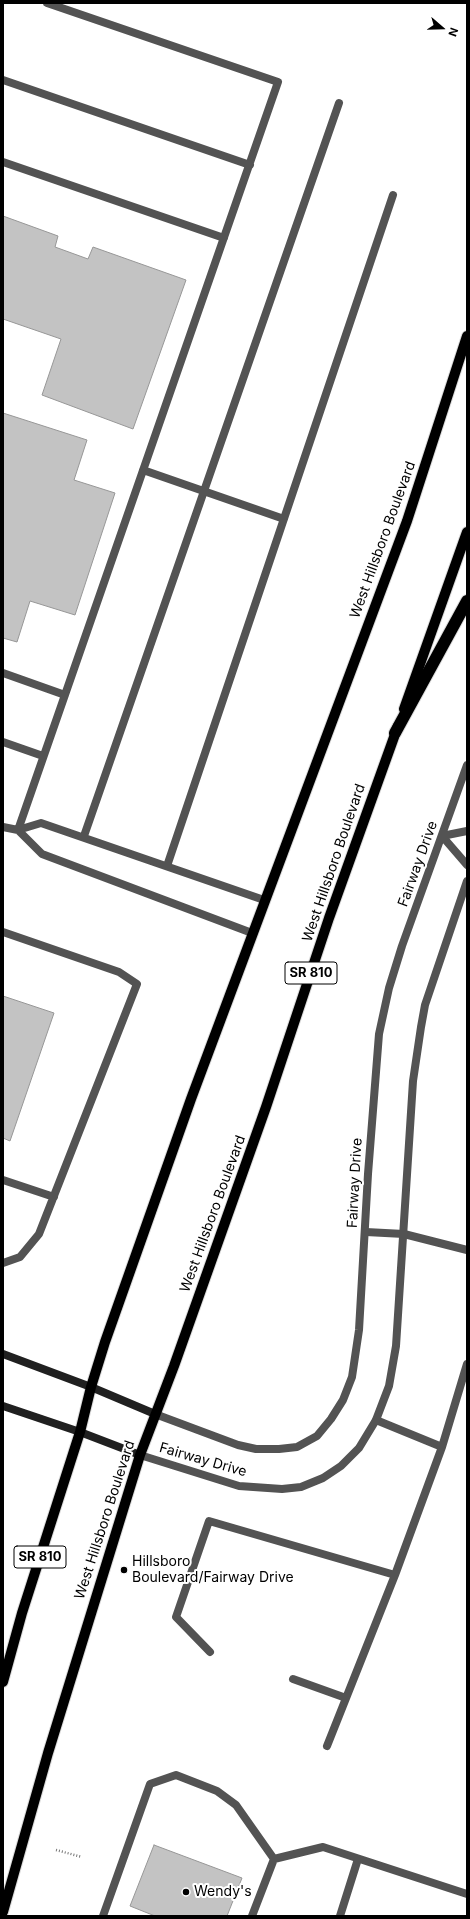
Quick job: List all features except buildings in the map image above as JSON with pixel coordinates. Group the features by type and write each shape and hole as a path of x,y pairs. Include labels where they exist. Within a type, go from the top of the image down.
{"highway":[{"path":"395,733 467,601"}],"main road":[{"name":"West Hillsboro Boulevard","path":"3,1682 22,1613 80,1432 91,1386 156,1193 264,900 407,521 467,336"},
{"name":"West Hillsboro Boulevard","path":"3,1912 57,1723 140,1455 261,1122 329,918 467,532"}],"street":[{"path":"18,830 278,82 47,3"},
{"path":"3,80 250,165"},
{"path":"84,836 339,103"},
{"path":"3,162 224,238"},
{"path":"167,866 393,195"},
{"path":"143,470 284,519"},
{"path":"3,673 65,695"},
{"path":"3,742 43,756"},
{"name":"Fairway Drive","path":"155,1414 210,1435 256,1449 279,1449 297,1447 317,1436 331,1419 343,1400 352,1377 359,1330 366,1232 371,1123 379,1034 389,988 400,953 467,765"},
{"path":"3,827 18,830 41,823 84,836 264,900"},
{"path":"18,830 42,854 252,933"},
{"path":"467,831 442,836 467,865"},
{"name":"Fairway Drive","path":"140,1455 239,1486 282,1489 301,1487 323,1478 341,1466 359,1448 376,1420 389,1386 396,1346 413,1081 421,1027 425,1005 467,881"},
{"path":"3,932 118,972 137,984 39,1234 20,1257 3,1263"},
{"path":"3,1180 54,1197"},
{"path":"366,1232 404,1234 467,1250"},
{"path":"3,1354 91,1386 155,1414"},
{"path":"327,1746 395,1575 442,1447 467,1364"},
{"path":"3,1406 80,1432 140,1455"},
{"path":"376,1420 442,1447"},
{"path":"210,1652 176,1617 209,1521 395,1575"},
{"path":"293,1679 346,1698"},
{"path":"103,1916 150,1784 176,1775 217,1791 236,1805 274,1858"},
{"path":"274,1858 323,1847 467,1894"},
{"path":"252,1916 274,1858"},
{"path":"340,1916 358,1859"}],"path":[{"path":"56,1850 82,1857"}],"place":[{"name":"Hillsboro Boulevard/Fairway Drive","path":"124,1570"},
{"name":"Wendy's","path":"186,1892"}]}
